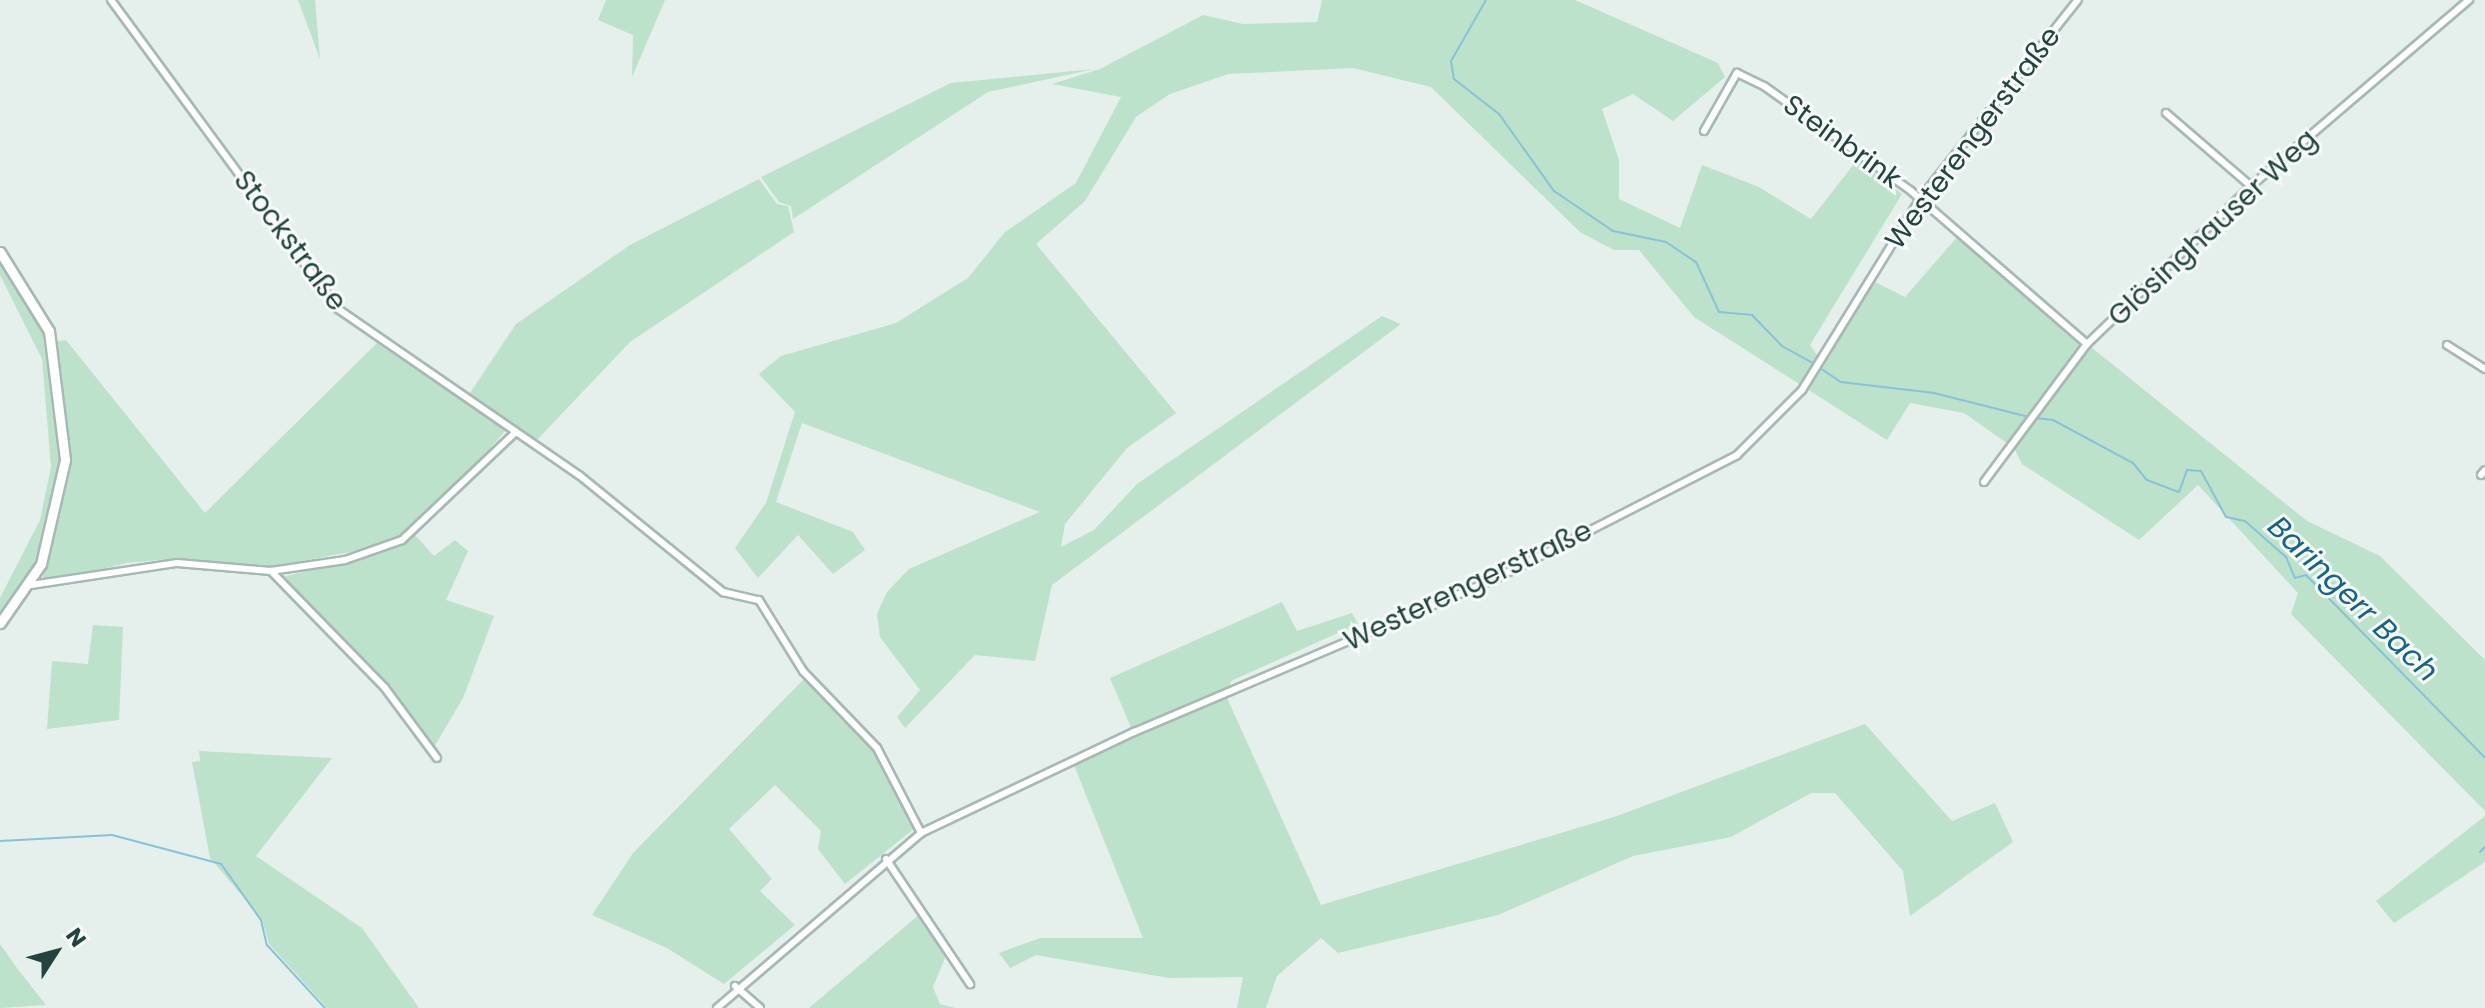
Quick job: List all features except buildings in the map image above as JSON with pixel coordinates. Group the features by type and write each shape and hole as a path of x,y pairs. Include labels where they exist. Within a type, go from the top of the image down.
{"main road":[{"path":"0,252 49,331 63,425 62,494 31,585 0,623"}],"street":[{"name":"Stockstraße","path":"111,0 338,309 516,432 723,592 759,600 803,671 877,748 921,833"},
{"name":"Westerengerstraße","path":"717,1008 735,986 921,833 1134,732 1499,577 1737,455 1778,419 1815,368 1920,199 2078,0"},
{"name":"Glösinghauser Weg","path":"1984,482 2087,344 2251,186 2469,0"},
{"name":"Steinbrink","path":"1704,131 1737,73 1920,199 2087,344"},
{"path":"2166,113 2251,186"},
{"path":"2447,345 2485,369"},
{"path":"31,585 177,563 271,571 381,549 432,518 516,432"},
{"path":"271,571 385,688 437,758"},
{"path":"886,859 970,984"},
{"path":"735,986 760,1008"}],"green space":[{"path":"298,0 315,0 320,59"},
{"path":"606,0 665,0 632,77 633,35 598,20"},
{"path":"1322,0 1575,0 1718,63 1725,77 1673,121 1633,94 1602,109 1619,160 1619,199 1680,228 1702,165 1759,187 1811,219 1858,159 1902,194 1810,345 1824,365 1873,281 1905,297 1958,236 2083,349 2062,379 2091,347 2307,521 2380,556 2485,660 2485,811 2291,614 2298,593 2198,485 2139,540 2022,464 2014,448 1964,413 1910,403 1887,440 1694,317 1639,250 1614,250 1580,232 1431,87 1353,68 1228,74 1170,94 1136,117 1085,201 1036,244 1176,413 1127,448 1065,524 1061,547 1094,530 1137,484 1382,316 1401,324 1052,585 1035,661 975,655 905,728 897,717 920,690 880,637 877,614 887,592 909,569 1040,512 802,423 776,502 853,532 865,550 833,574 798,535 758,578 735,548 766,503 795,412 759,374 781,356 896,323 968,278 1005,232 1076,183 1121,97 1052,84 1100,69 1203,15 1243,24 1317,22"},
{"path":"1094,69 988,92 793,219 791,206 779,202 761,177 951,83"},
{"path":"759,179 777,204 788,206 794,232 630,342 535,442 468,396 516,324 630,245"},
{"path":"0,258 46,337 62,463 42,551 0,618 0,598 40,520 51,467 42,359 0,275"},
{"path":"66,340 205,513 377,343 506,430 431,516 381,546 266,568 180,558 126,563 41,585 64,493 67,457 54,342"},
{"path":"414,534 434,556 455,540 468,551 446,600 494,616 463,698 434,747 387,685 279,578 382,551"},
{"path":"1282,602 1297,631 1352,613 1358,624 1231,681 1227,698 1321,905 1614,817 1865,724 1952,821 1995,803 2013,842 1910,916 1903,871 1835,793 1811,793 1731,837 1633,856 1498,915 1338,953 1321,938 1277,976 1266,1008 1237,1008 1243,977 1169,978 1036,955 1010,968 999,953 1040,938 1143,938 1074,765 1135,737 1110,678"},
{"path":"93,625 123,627 119,720 47,729 52,661 88,664"},
{"path":"804,679 865,736 915,828 845,884 818,849 821,831 775,785 729,829 772,879 760,891 795,925 724,984 667,948 592,915 633,853"},
{"path":"199,751 332,758 256,856 362,928 419,1008 327,1008 269,944 262,919 210,858 192,762 200,761"},
{"path":"2485,816 2485,862 2394,923 2376,901"},
{"path":"920,914 945,958 933,987 940,1004 955,1008 809,1008"},
{"path":"0,944 17,968 46,1005 0,1008"}],"waterway":[{"path":"1486,0 1451,61 1454,79 1499,114 1554,191 1613,231 1666,242 1696,262 1719,312 1752,315 1782,346 1815,364"},
{"path":"1820,368 1841,382 1934,393 2029,417"},
{"name":"Baringerr Bach","path":"2036,418 2053,420 2133,463 2147,480 2179,492 2187,470 2201,471 2226,517 2245,521 2286,557 2295,578 2306,575 2485,758"},
{"path":"0,841 112,835 221,864 261,920 267,945 325,1008"},
{"path":"2480,852 2485,847"}]}
